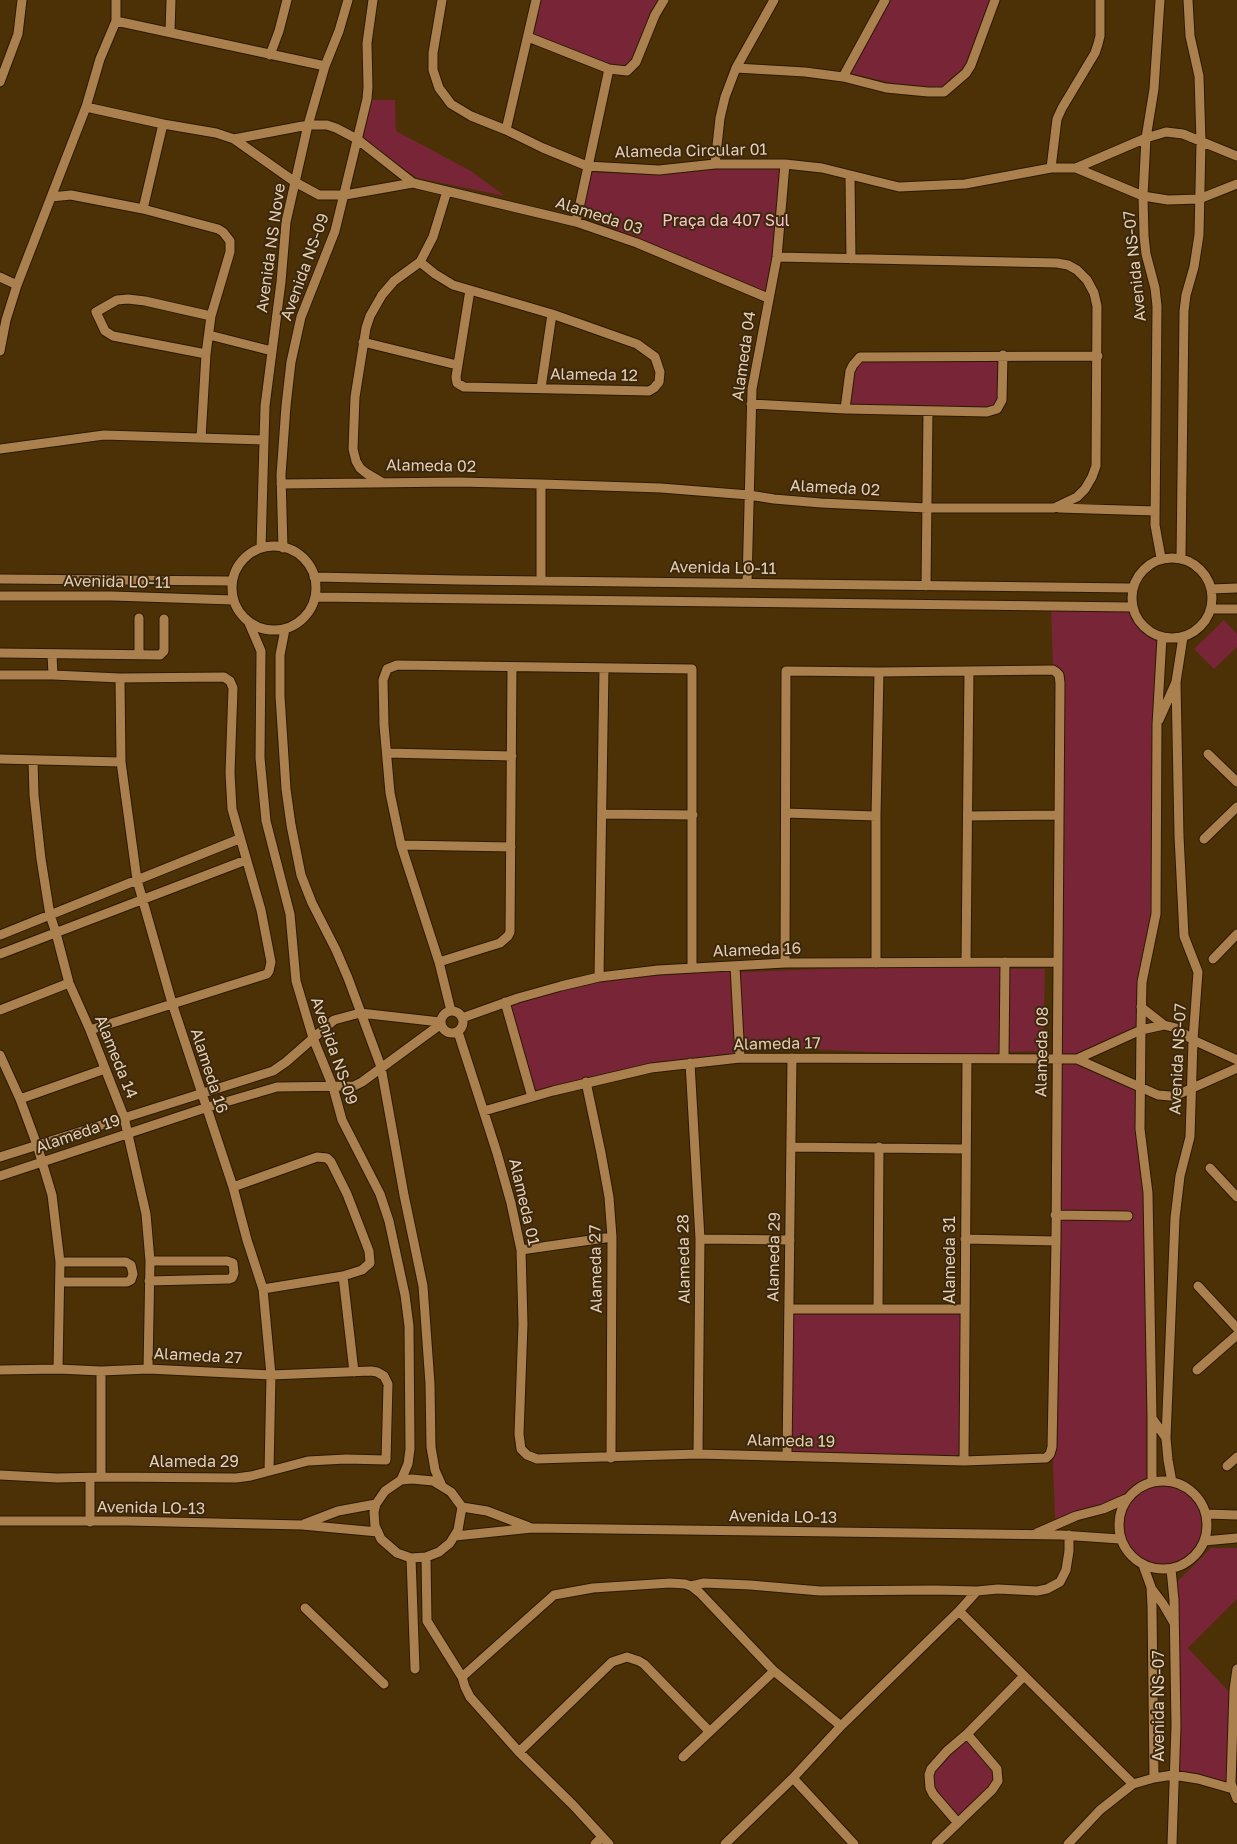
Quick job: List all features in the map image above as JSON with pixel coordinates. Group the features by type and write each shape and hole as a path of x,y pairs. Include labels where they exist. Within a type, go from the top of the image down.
{"street":[{"path":"0,82 4,58 18,34 22,0"},
{"path":"0,351 6,320 16,286 86,107 100,59 116,21 116,0"},
{"path":"170,32 171,0"},
{"path":"270,55 287,0"},
{"name":"Avenida NS Nove","path":"260,548 265,406 282,282 286,222 308,125 325,66 339,31 348,0"},
{"name":"Avenida NS-09","path":"283,548 281,484 286,406 298,330 301,316 330,246 345,195 367,99 366,43 374,0"},
{"name":"Alameda Circular 01","path":"442,0 432,61 436,83 451,104 460,110 543,148 587,166 659,170 715,164 785,164 822,168 899,187 966,184 1051,168 1076,168 1143,196 1168,200 1199,199 1237,184"},
{"path":"506,130 536,0"},
{"path":"528,38 609,69 627,71 634,66 654,15 664,0"},
{"path":"715,164 720,118 725,97 736,68 774,0"},
{"path":"842,77 885,0"},
{"path":"736,68 805,72 842,77 886,88 944,92 966,73 971,66 995,0"},
{"path":"1051,168 1058,120 1062,108 1098,44 1100,36 1100,0"},
{"name":"Avenida NS-07","path":"1160,0 1154,88 1146,138 1143,196 1146,254 1155,288 1157,306 1155,526 1161,558"},
{"path":"1181,558 1184,311 1199,235 1201,142 1201,92 1197,63 1188,24 1188,0"},
{"path":"116,21 325,66"},
{"path":"576,222 609,69"},
{"path":"86,107 163,124 216,132 234,139 295,182 319,195 345,195 413,183"},
{"path":"143,209 163,124"},
{"path":"234,139 308,125 327,125 357,139 413,183"},
{"name":"Alameda Circular 01","path":"1076,168 1146,138 1166,132 1183,134 1237,156"},
{"name":"Alameda 04","path":"747,583 752,389 777,257 785,164"},
{"path":"850,176 851,259"},
{"name":"Alameda 03","path":"413,183 499,202 576,222 638,243 768,298"},
{"name":"Alameda 02","path":"447,192 433,237 420,262 394,281 376,303 370,316 363,342 355,397 353,449 360,468 383,483 459,482 661,488 749,495 774,500 927,508 1054,508 1072,500 1085,489 1096,466 1098,306 1087,280 1077,270 1068,265 1057,263 777,257"},
{"path":"51,197 71,195 143,209 223,232 230,240 230,252 211,316 206,354 201,438"},
{"name":"Alameda 12","path":"420,262 445,281 552,314 637,344 655,357 660,372 659,382 649,391 464,387 457,383 457,365 470,290"},
{"path":"0,277 16,286"},
{"path":"206,354 113,336 105,331 96,312 117,300 128,299 211,316"},
{"path":"541,388 552,314"},
{"path":"209,335 272,351"},
{"path":"363,342 457,365"},
{"path":"751,404 845,409 988,412 997,409 1002,400 1003,355"},
{"path":"845,409 850,371 860,357 1098,356"},
{"path":"926,586 928,411"},
{"path":"0,449 104,434 263,440"},
{"path":"281,484 383,483"},
{"path":"540,581 541,484"},
{"path":"1054,508 1155,511"},
{"path":"260,548 283,548 297,553 308,564 314,577 315,597 311,608 296,624 285,629 270,630 249,623 239,613 233,600 232,581 236,569 244,559 260,548"},
{"path":"1161,558 1181,558 1192,562 1201,569 1207,578 1211,589 1211,609 1205,620 1195,630 1183,637 1162,637 1148,631 1138,621 1132,607 1132,588 1138,575 1148,564 1161,558"},
{"name":"Avenida LO-11","path":"314,577 1132,588"},
{"name":"Avenida LO-11","path":"0,579 232,581"},
{"path":"1211,589 1237,588"},
{"name":"Avenida LO-11","path":"0,596 112,596 233,600"},
{"name":"Avenida LO-11","path":"315,597 386,596 1132,607"},
{"path":"1211,609 1237,609"},
{"path":"139,618 139,654"},
{"path":"0,653 160,655 164,651 164,619"},
{"name":"Avenida NS-09","path":"249,623 261,650 260,758 266,820 290,914 296,981 313,1038 333,1087 342,1120 380,1194 390,1221 405,1295 409,1326 410,1449 408,1464 401,1480"},
{"path":"285,629 280,655 280,696 286,790 291,826 301,875 312,904 339,957 381,1067 404,1195 423,1286 430,1384 430,1448 435,1470 442,1486"},
{"name":"Avenida NS-07","path":"1152,1482 1148,1193 1140,1129 1141,1006 1142,982 1156,914 1157,725 1162,637"},
{"name":"Avenida NS-07","path":"1172,1482 1166,1438 1175,1218 1180,1176 1190,1138 1193,1040 1198,972 1184,936 1179,836 1176,682 1183,637"},
{"path":"52,654 53,675"},
{"path":"451,1011 439,962 420,910 401,845 390,793 384,725 383,680 387,669 397,665 692,669 692,968"},
{"path":"439,962 500,943 508,936 510,925 512,667"},
{"path":"600,977 604,668"},
{"name":"Alameda 08","path":"969,671 1053,670 1059,675 1060,683 1056,1240 1052,1438"},
{"path":"785,963 786,671 969,671 966,962"},
{"path":"876,963 876,816 879,672"},
{"path":"0,675 120,678 224,677 228,679 233,688 230,794 239,839 261,910 270,955 270,967 267,974 90,1030"},
{"name":"Alameda 16","path":"120,678 120,762 137,880 172,1003 233,1187 263,1289 271,1375 269,1472"},
{"name":"Avenida NS-07","path":"1157,725 1176,682"},
{"path":"387,753 512,756"},
{"path":"1208,754 1237,782"},
{"path":"0,759 120,762"},
{"name":"Alameda 14","path":"33,760 34,795 50,916 69,983 90,1030 124,1117 146,1214 150,1261 148,1369"},
{"path":"1204,839 1237,807"},
{"path":"786,813 876,816"},
{"path":"602,814 692,815"},
{"path":"968,816 1060,815"},
{"path":"0,935 239,839"},
{"path":"401,845 511,847"},
{"path":"0,954 246,860"},
{"path":"1213,959 1237,934"},
{"path":"1004,1058 1005,962"},
{"name":"Alameda 16","path":"462,1018 505,1002 600,977 658,970 785,963 1058,962"},
{"path":"735,966 740,1058"},
{"path":"0,1010 69,983"},
{"path":"505,1002 532,1097"},
{"path":"1141,1006 1164,1025 1176,1028 1193,1040 1237,1060"},
{"path":"451,1011 456,1012 462,1018 463,1026 458,1032 447,1033 441,1023 444,1014 451,1011"},
{"name":"Alameda 19","path":"0,1156 273,1071 334,1020 360,1013 441,1023"},
{"name":"Alameda 19","path":"0,1176 44,1163 128,1133 277,1087 354,1086 441,1023"},
{"path":"1077,1059 1141,1030 1164,1025"},
{"name":"Alameda 01","path":"458,1032 511,1203 521,1250 523,1324 520,1445"},
{"path":"0,1056 20,1099 38,1145 52,1195 60,1262 58,1368"},
{"name":"Alameda 17","path":"484,1111 586,1082 650,1068 740,1058 1077,1059"},
{"name":"Alameda 29","path":"787,1456 792,1058"},
{"path":"1077,1059 1158,1094 1170,1096 1177,1095 1237,1068"},
{"name":"Alameda 31","path":"964,1461 967,1060"},
{"name":"Alameda 28","path":"690,1063 700,1239 698,1454"},
{"path":"20,1099 105,1069"},
{"name":"Alameda 27","path":"586,1082 609,1197 612,1237 611,1458"},
{"path":"791,1147 965,1148"},
{"path":"878,1308 879,1147"},
{"path":"233,1187 317,1157 327,1158 331,1162 347,1194 369,1251 370,1263 362,1270 343,1276 263,1289"},
{"path":"1210,1168 1237,1197"},
{"path":"1055,1215 1128,1216"},
{"path":"521,1250 612,1237"},
{"path":"700,1239 790,1240"},
{"path":"965,1239 1056,1240"},
{"path":"149,1281 229,1279 232,1278 234,1273 232,1263 228,1261 150,1261"},
{"path":"60,1262 126,1262 131,1265 133,1274 128,1282 60,1282"},
{"path":"343,1276 354,1372"},
{"path":"1198,1286 1237,1328"},
{"path":"788,1309 964,1309"},
{"path":"1197,1370 1237,1335"},
{"name":"Alameda 27","path":"0,1370 58,1368 101,1371 148,1369 271,1375 377,1372 384,1376 388,1384 386,1460"},
{"path":"101,1371 101,1477"},
{"name":"Avenida NS-07","path":"1152,1418 1166,1438"},
{"name":"Alameda 19","path":"520,1445 521,1450 526,1455 538,1459 698,1454 964,1461 1046,1458 1052,1450 1052,1438"},
{"path":"1227,1466 1237,1458"},
{"name":"Alameda 29","path":"0,1475 90,1478 236,1478 269,1472 308,1461 346,1459 386,1460"},
{"path":"90,1478 90,1522"},
{"path":"412,1479 433,1481 442,1486 451,1492 462,1507 460,1524 455,1536 445,1548 426,1557 411,1558 391,1550 378,1532 374,1519 376,1504 385,1491 401,1480 412,1479"},
{"path":"1152,1482 1172,1482 1184,1486 1194,1493 1201,1503 1206,1514 1207,1523 1204,1541 1197,1554 1185,1563 1171,1568 1152,1568 1143,1565 1127,1552 1120,1539 1119,1516 1126,1500 1138,1489 1152,1482"},
{"name":"Avenida LO-13","path":"1034,1534 1076,1516 1103,1509 1126,1500"},
{"name":"Avenida LO-13","path":"302,1525 338,1511 376,1504"},
{"name":"Avenida LO-13","path":"462,1507 487,1511 532,1528"},
{"path":"1206,1514 1237,1515"},
{"name":"Avenida LO-13","path":"0,1521 302,1525 378,1532"},
{"name":"Avenida LO-13","path":"455,1536 532,1528 1034,1534 1120,1539"},
{"path":"462,1677 554,1595 593,1588 670,1583 691,1586 704,1583 750,1585 820,1591 977,1591 998,1589 1038,1591 1048,1589 1060,1582 1066,1570 1069,1535"},
{"path":"1204,1541 1237,1538"},
{"path":"426,1557 427,1621 462,1677 470,1696 519,1752 610,1844"},
{"path":"411,1558 415,1669"},
{"name":"Avenida NS-07","path":"1143,1565 1151,1587 1154,1778"},
{"name":"Avenida NS-07","path":"1171,1568 1174,1585 1176,1726 1172,1844"},
{"path":"691,1586 700,1593 774,1671 840,1726"},
{"path":"1151,1587 1174,1624"},
{"path":"725,1844 793,1778 840,1726 959,1611 977,1591"},
{"path":"305,1608 384,1684"},
{"path":"959,1611 1134,1784"},
{"path":"412,1620 427,1621"},
{"path":"519,1752 612,1662 627,1657 644,1664 709,1731"},
{"path":"1237,1670 1234,1681 1232,1783 1237,1799"},
{"path":"683,1756 774,1671"},
{"path":"958,1823 933,1794 929,1783 929,1775 936,1763 1024,1676"},
{"path":"936,1844 992,1790 998,1781 997,1769 967,1734"},
{"path":"1068,1844 1100,1810 1134,1784 1174,1775 1198,1779 1233,1789"},
{"path":"793,1778 854,1844"},
{"path":"595,1844 602,1837"}],"green space":[{"path":"539,0 664,0 627,71 528,37"},
{"path":"885,0 991,0 966,73 944,92 928,92 846,72"},
{"path":"370,100 395,100 396,131 471,171 505,196 417,178 363,140"},
{"name":"Praça da 407 Sul","path":"785,164 768,298 578,213 588,172 633,174"},
{"path":"1003,355 1002,400 993,411 845,409 853,365 867,356"},
{"path":"1051,605 1132,607 1148,631 1162,637 1156,884 1142,982 1141,1030 1078,1059 1141,1087 1151,1193 1152,1482 1172,1482 1184,1486 1201,1503 1207,1523 1204,1541 1197,1554 1185,1563 1171,1569 1152,1568 1140,1563 1127,1552 1120,1539 1119,1516 1126,1500 1076,1516 1055,1518 1052,1438 1059,675 1053,670"},
{"path":"1224,620 1237,634 1237,647 1214,669 1194,649"},
{"path":"1005,962 1006,969 1045,969 1043,1051 1004,1052 1004,1058 785,1048 740,1051 740,1058 690,1063 532,1097 505,1002 634,973 735,966 739,1036 741,972"},
{"path":"789,1309 964,1309 964,1461 787,1456"},
{"path":"1211,1548 1237,1548 1237,1599 1188,1648 1233,1696 1233,1789 1173,1775 1174,1585"},
{"path":"967,1734 997,1769 998,1781 958,1823 933,1794 931,1769"}]}
